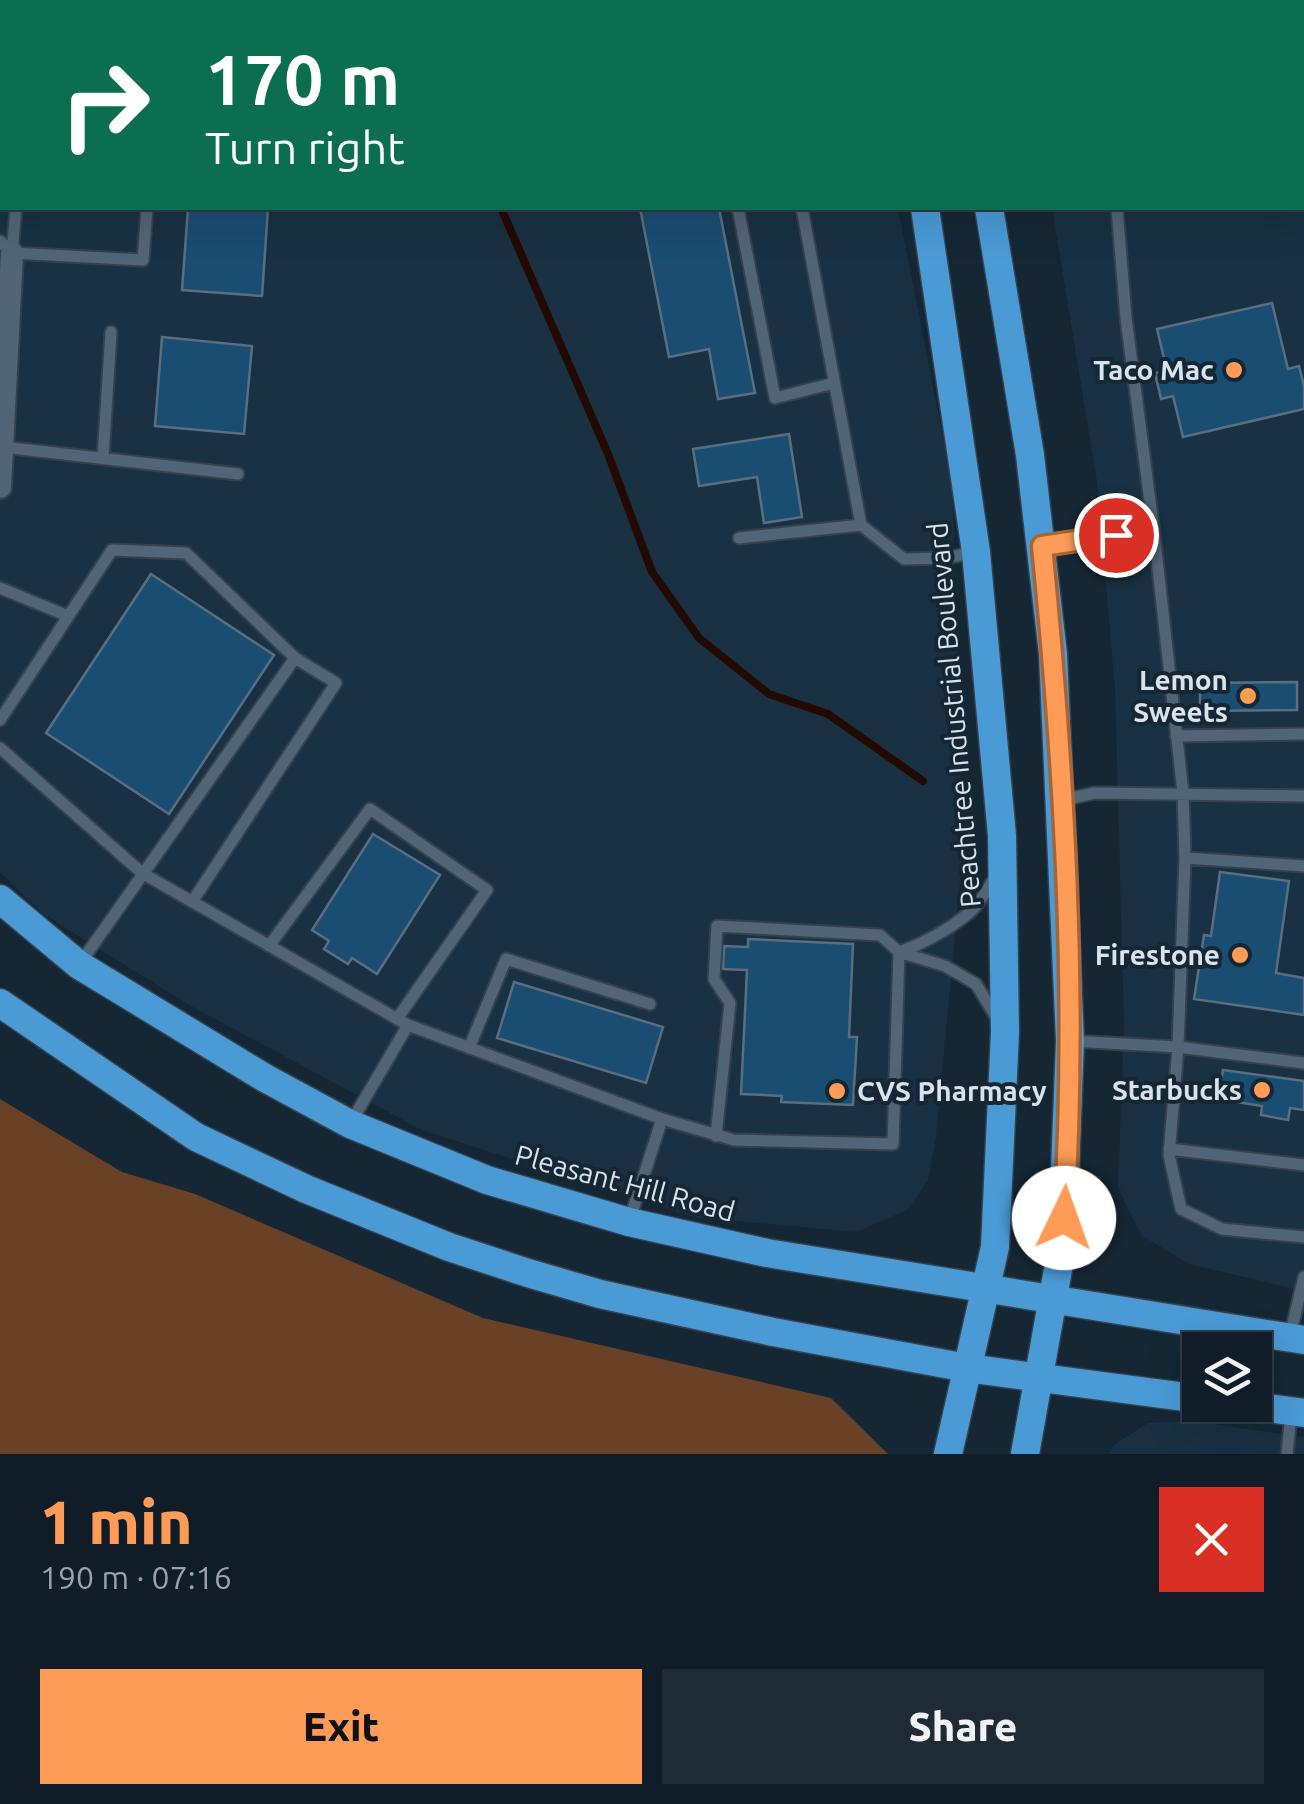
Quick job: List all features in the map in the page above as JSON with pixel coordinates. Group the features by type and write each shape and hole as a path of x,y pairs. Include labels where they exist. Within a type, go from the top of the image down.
{"highway":[{"name":"Peachtree Industrial Boulevard","path":"925,210 976,552 1003,866 1005,1032 995,1247 948,1454"},
{"path":"988,210 1042,546 1062,800 1070,1040 1066,1189 1055,1300 1025,1454"},
{"name":"Pleasant Hill Road","path":"0,900 79,965 265,1078 350,1124 487,1180 629,1222 766,1252 1297,1338"},
{"path":"0,1003 196,1137 306,1189 449,1247 600,1294 773,1332 967,1368 1182,1397"},
{"path":"1272,1408 1298,1412"}],"street":[{"path":"0,488 6,247"}],"lane":[{"path":"15,210 6,247 142,260 147,210"},
{"path":"738,210 775,398 834,383"},
{"path":"802,210 861,525 904,559 946,558 976,552"},
{"path":"1117,210 1126,318 1183,793 1185,858 1170,1149 1181,1209 1222,1228 1304,1238"},
{"path":"103,456 111,332"},
{"path":"4,447 238,474"},
{"path":"739,538 861,525"},
{"path":"1042,546 1077,538 1154,532"},
{"path":"0,720 112,550 186,553 295,658 336,683 192,902"},
{"path":"0,588 68,616"},
{"path":"79,965 295,658"},
{"path":"1176,736 1304,734"},
{"path":"0,748 142,873 402,1022 662,1120 716,1136 734,1140 893,1144 899,952"},
{"path":"1062,800 1095,793 1304,796"},
{"path":"269,946 370,809 487,890 402,1022 350,1124"},
{"path":"1185,858 1304,866"},
{"path":"899,952 931,940 972,911 1003,866"},
{"path":"716,1136 730,1003 714,979 717,926 880,935 899,952 945,966 976,984 1005,1032"},
{"path":"469,1048 506,959 650,1004"},
{"path":"1070,1040 1178,1046 1304,1063"},
{"path":"629,1222 662,1120"},
{"path":"1170,1149 1304,1165"},
{"path":"1297,1338 1304,1277"},
{"path":"1287,1454 1298,1412"}],"shaded area":[{"path":"0,210 898,210 952,484 963,849 936,1137 928,1180 907,1210 856,1232 693,1217 422,1130 189,1005 43,914 0,872"},
{"path":"1052,210 1304,210 1304,1291 1189,1264 1141,1235 1118,1188 1124,1023 1115,688 1097,482"},
{"path":"0,1099 122,1172 195,1194 483,1318 831,1398 888,1454 0,1454"},
{"path":"1198,1422 1304,1437 1304,1454 1108,1454 1114,1445 1148,1423"}],"building":[{"path":"188,210 268,210 262,296 182,290"},
{"path":"640,210 719,210 755,393 718,399 709,349 669,357"},
{"name":"Taco Mac","path":"1272,303 1288,369 1299,366 1304,409 1183,437 1173,396 1161,399 1155,373 1167,371 1157,329"},
{"path":"162,337 252,346 244,434 155,426"},
{"path":"789,434 802,517 764,523 757,477 699,486 693,449"},
{"path":"151,574 274,655 169,814 46,733"},
{"name":"Lemon Sweets","path":"1297,682 1297,710 1200,711 1200,683"},
{"path":"373,834 440,875 377,974 352,958 348,964 324,949 329,941 312,930"},
{"name":"Firestone","path":"1220,872 1289,881 1276,973 1304,978 1304,1015 1194,999 1204,935 1211,936"},
{"path":"748,939 853,944 849,1037 857,1037 853,1105 781,1102 782,1096 741,1094 747,970 723,969 724,946 748,947"},
{"path":"514,982 663,1027 646,1083 497,1038"},
{"name":"Starbucks","path":"1223,1070 1304,1081 1304,1110 1290,1108 1288,1120 1261,1115 1262,1106 1218,1099"}],"waterway":[{"path":"502,210 608,454 652,572 699,638 769,694 828,714 923,781"}],"place":[{"name":"Taco Mac","path":"1234,370"},
{"name":"Lemon Sweets","path":"1248,696"},
{"name":"Firestone","path":"1240,955"},
{"name":"Starbucks","path":"1262,1090"},
{"name":"CVS Pharmacy","path":"837,1091"}],"route":[{"path":"1064,1218 1069,1006 1062,800 1042,546 1116,535"}]}
